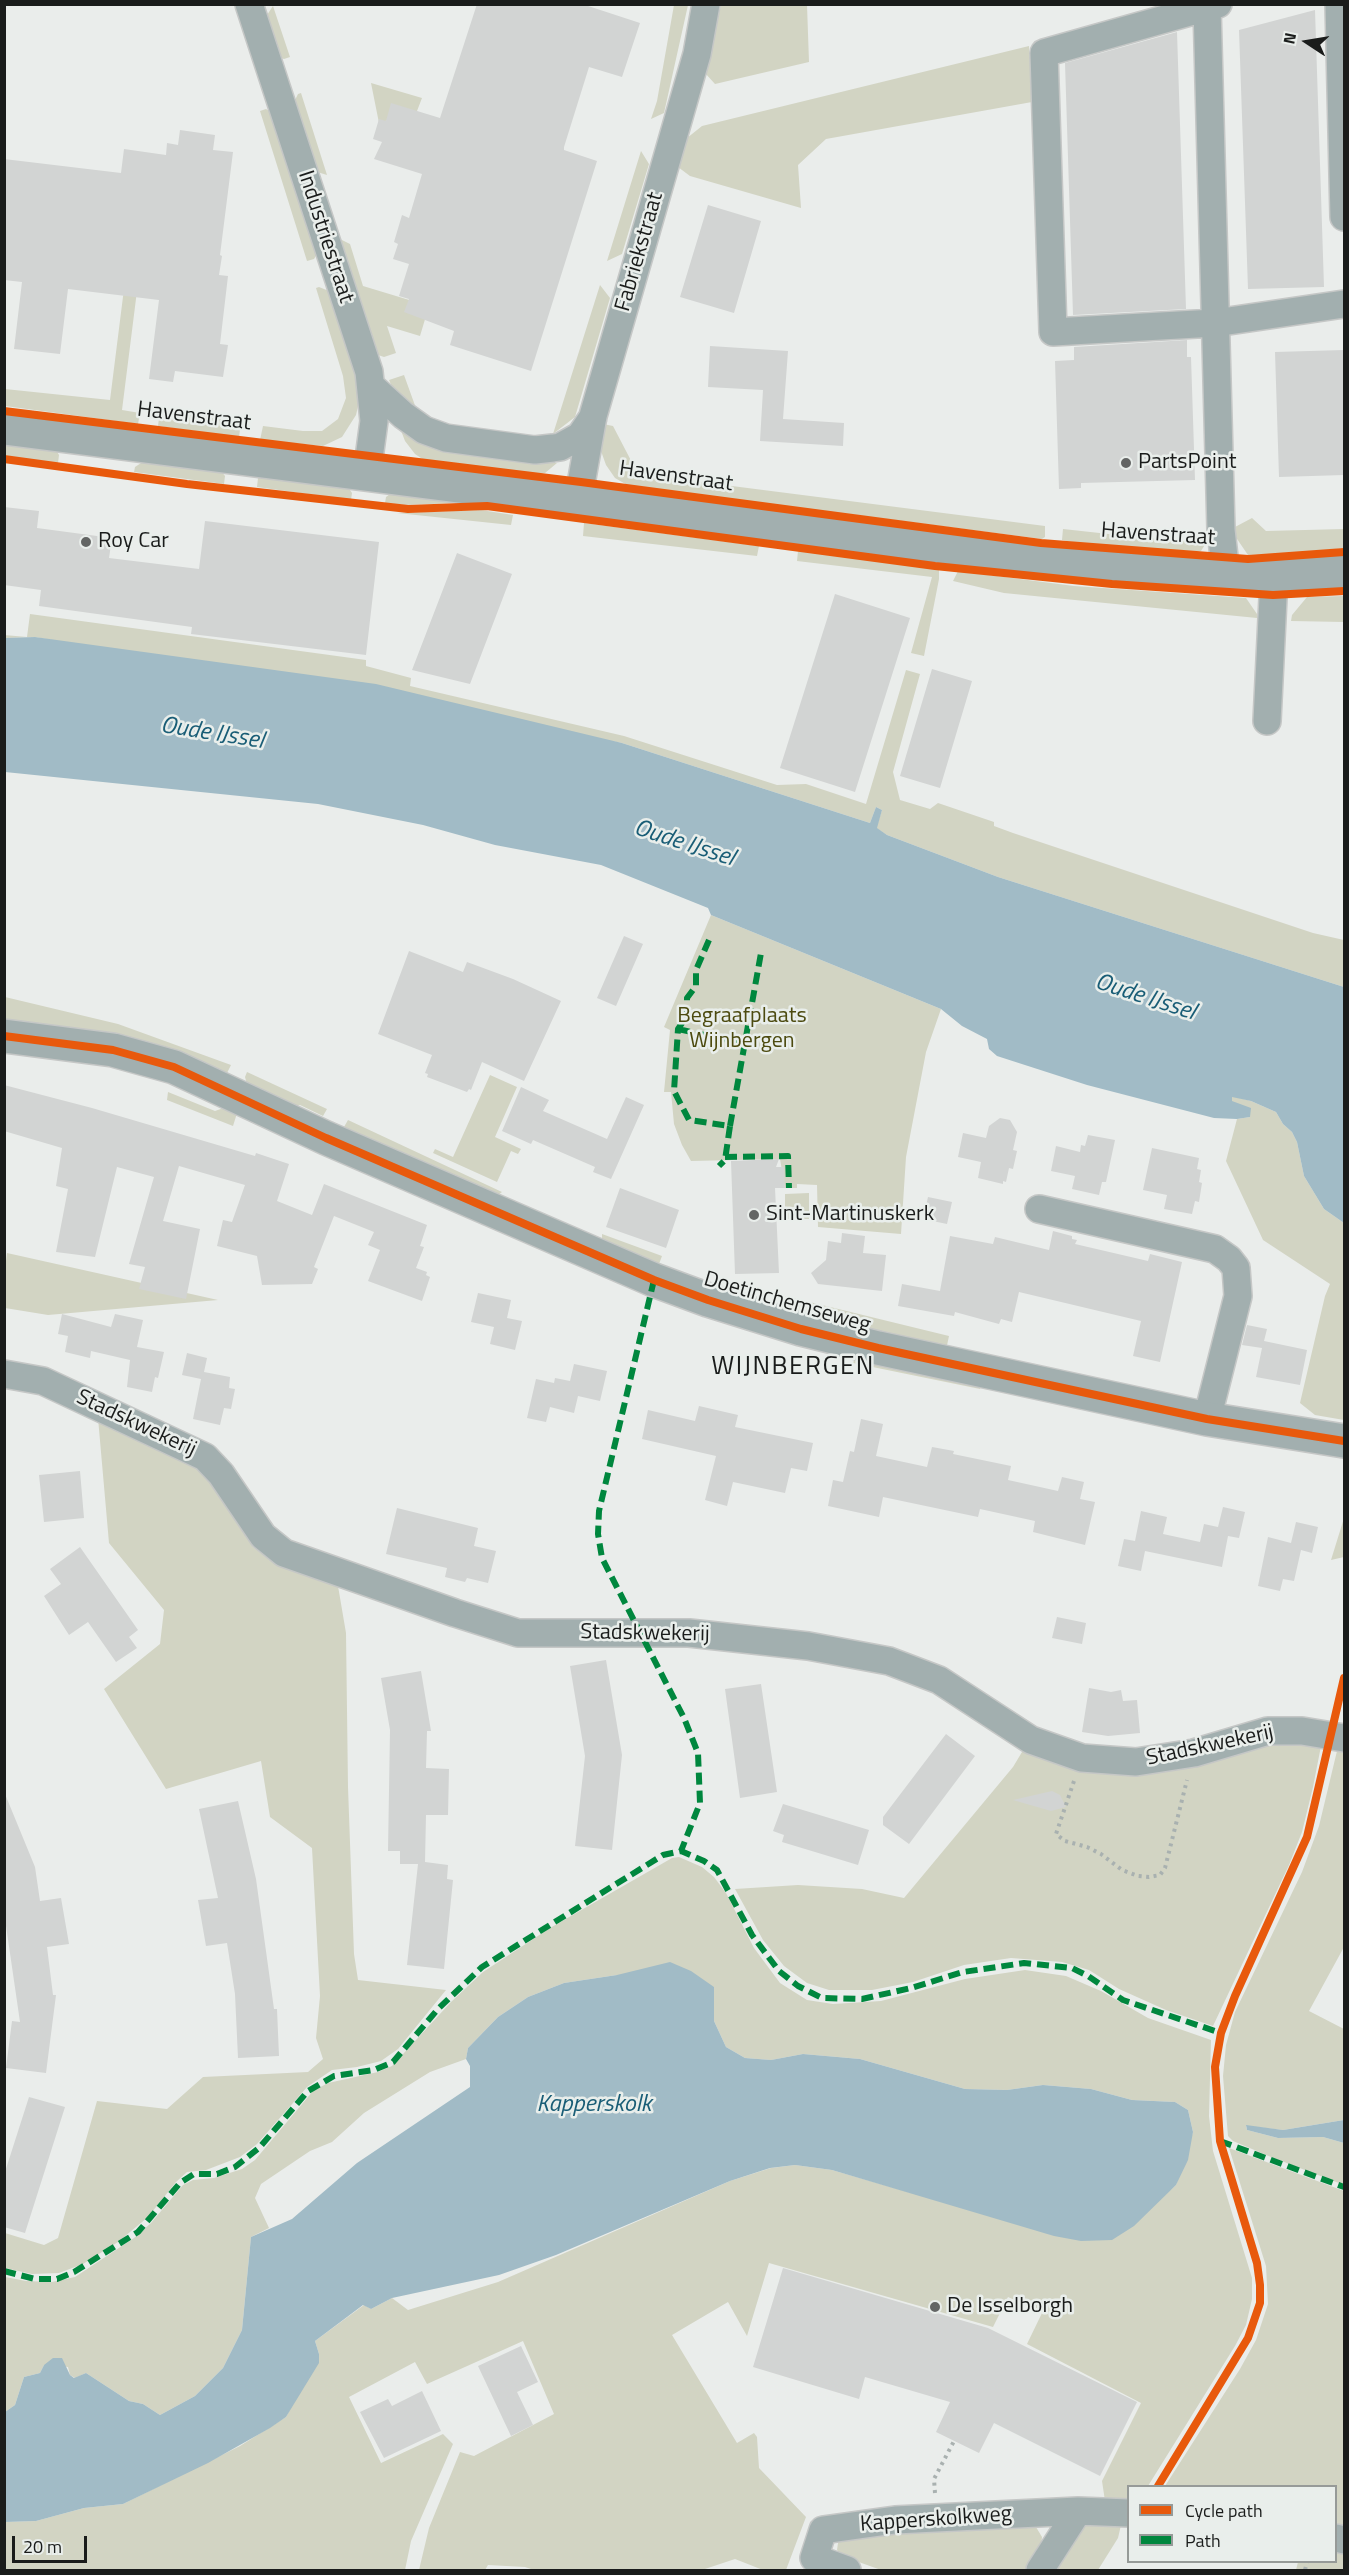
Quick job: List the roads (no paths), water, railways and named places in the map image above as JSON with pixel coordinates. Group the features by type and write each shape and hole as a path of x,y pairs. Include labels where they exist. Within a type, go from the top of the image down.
{"street":[{"name":"Industriestraat","path":"249,4 369,372 374,420 367,473"},
{"name":"Fabriekstraat","path":"578,501 593,416 697,54 706,4"},
{"path":"1339,4 1344,217"},
{"name":"Havenstraat","path":"1226,575 1221,530 1215,323 1212,6 1044,53 1053,332 1215,323 1344,304"},
{"path":"371,386 403,415 424,430 446,438 524,449 560,447 580,436 593,416"},
{"name":"Havenstraat","path":"4,428 578,501 1168,572 1274,577 1344,571"},
{"path":"1267,721 1274,577"},
{"name":"Doetinchemseweg","path":"4,1036 113,1050 174,1067 249,1103 654,1280 708,1300 801,1329 878,1348 1207,1419 1344,1441"},
{"path":"1039,1209 1215,1249 1229,1259 1236,1268 1238,1296 1207,1419"},
{"name":"Stadskwekerij","path":"4,1374 43,1382 205,1456 221,1474 263,1536 284,1553 455,1614 518,1633 688,1633 808,1646 889,1660 939,1680 1031,1740 1082,1758 1136,1762 1194,1753 1268,1731 1338,1737"},
{"path":"1040,2571 1078,2511"},
{"name":"Kapperskolkweg","path":"847,2571 806,2564 824,2530 895,2520 1078,2511 1127,2513"}],"water":[{"name":"Oude IJssel","path":"35,637 376,684 622,743 870,823 876,807 882,810 877,828 887,835 998,877 1344,987 1344,1223 1324,1209 1304,1176 1297,1142 1276,1112 1251,1101 1232,1097 1232,1101 1251,1108 1250,1117 1214,1118 1087,1085 997,1056 989,1049 987,1039 962,1026 941,1009 711,915 708,908 601,865 495,845 423,825 318,804 5,772 5,638"},
{"name":"Kapperskolk","path":"670,1962 691,1971 714,1987 714,2021 726,2047 745,2058 771,2060 803,2054 860,2059 965,2089 1007,2090 1043,2085 1091,2089 1132,2100 1175,2102 1188,2110 1193,2132 1188,2160 1176,2185 1134,2226 1112,2240 1081,2241 1054,2236 832,2170 795,2165 770,2168 730,2181 556,2255 499,2275 392,2298 371,2309 363,2305 315,2341 319,2363 286,2417 270,2428 208,2463 123,2504 84,2508 36,2521 5,2522 5,2412 15,2405 24,2377 40,2373 44,2365 53,2358 62,2358 70,2375 74,2378 86,2373 129,2401 143,2404 160,2415 195,2396 223,2368 242,2330 251,2237 292,2219 357,2163 470,2087 470,2066 466,2059 468,2048 498,2017 528,1997 564,1983 617,1975"},
{"path":"1344,2120 1344,2143 1323,2137 1278,2138 1247,2130 1246,2125 1283,2130"}],"place":[{"name":"PartsPoint","path":"1126,463"},
{"name":"Roy Car","path":"86,542"},
{"name":"Sint-Martinuskerk","path":"754,1215"},
{"name":"De Isselborgh","path":"935,2307"}],"district":[{"name":"WIJNBERGEN","path":"793,1368"}],"park label":[{"name":"Begraafplaats Wijnbergen","path":"742,1030"}]}
